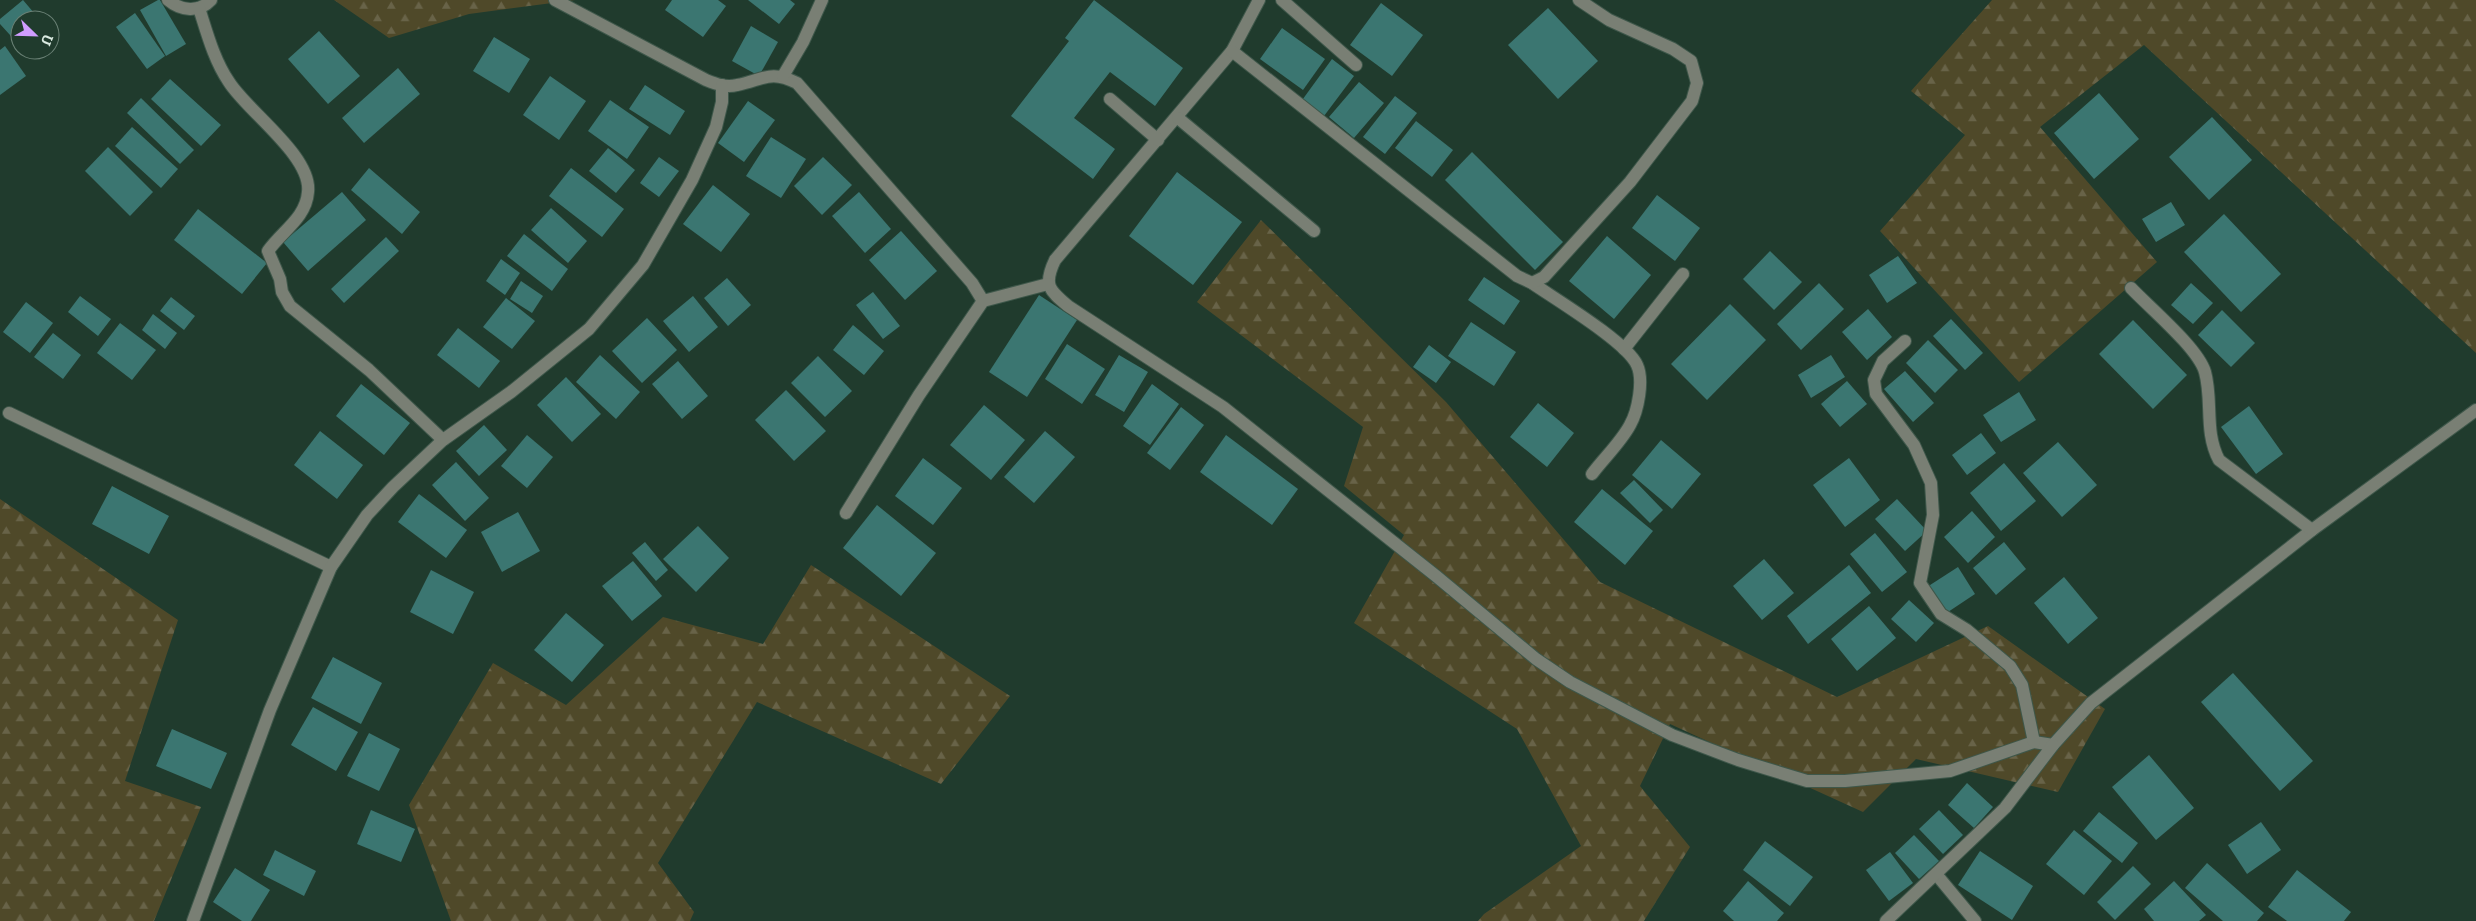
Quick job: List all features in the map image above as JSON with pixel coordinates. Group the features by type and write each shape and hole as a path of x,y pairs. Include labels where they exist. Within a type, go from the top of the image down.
{"street":[{"path":"168,0 176,7 189,10 199,8 211,0"},
{"path":"555,0 706,80 722,85 736,86 759,78 783,76 797,83 810,95 972,282 983,301"},
{"path":"783,76 803,42 822,0"},
{"path":"1259,0 1232,51 1178,118 1056,260 1049,272 1048,284 1052,292 1068,306 1223,407 1436,576 1536,659 1570,682 1672,735 1738,760 1806,781 1845,782 1950,771 2034,742 2053,745"},
{"path":"1282,0 1356,65"},
{"path":"1532,283 1544,277 1630,182 1692,101 1696,83 1691,61 1673,49 1609,20 1579,0"},
{"path":"199,8 216,56 230,84 286,144 304,171 308,191 303,212 268,251 280,279 284,297 295,310 369,370 443,440"},
{"path":"1232,51 1517,276 1532,283 1624,349 1638,365 1640,382 1636,406 1630,425 1592,474"},
{"path":"193,921 270,710 331,567 367,514 443,440 511,392 590,329 643,265 692,180 716,127 722,102 722,85"},
{"path":"1110,99 1158,140"},
{"path":"1178,118 1314,231"},
{"path":"1624,349 1682,274"},
{"path":"846,513 919,395 983,301 1048,284"},
{"path":"2131,288 2202,364 2208,385 2209,424 2214,451 2219,460 2312,530"},
{"path":"1905,341 1883,361 1874,380 1876,394 1914,445 1932,483 1934,515 1920,583 1941,614 1967,630 2010,666 2022,685 2034,742"},
{"path":"1886,921 2005,808 2053,745 2091,703 2312,530 2476,410"},
{"path":"9,413 331,567"},
{"path":"1936,874 1975,921"}],"green space":[{"path":"334,0 575,0 469,14 389,38"},
{"path":"1992,0 2476,0 2476,353 2144,45 2040,127 2157,262 2019,382 1880,231 1965,135 1911,91"},
{"path":"1261,220 1446,402 1600,582 1837,697 1988,626 2105,709 2058,792 1916,759 1863,812 1670,724 1640,786 1690,847 1644,921 1478,921 1484,914 1581,846 1517,729 1354,623 1404,535 1344,486 1363,427 1197,302"},
{"path":"0,499 178,620 125,781 201,807 154,921 0,921"},
{"path":"811,565 1010,696 941,784 757,702 658,863 694,912 690,921 451,921 409,805 493,663 566,705 663,617 763,644"}],"building":[{"path":"23,0 32,10 11,10"},
{"path":"160,0 186,44 166,56 140,10"},
{"path":"672,0 718,0 726,6 703,37 665,10"},
{"path":"748,0 790,0 795,4 779,24"},
{"path":"1094,0 1183,68 1155,106 1110,72 1074,118 1115,149 1093,179 1011,116 1069,41 1065,38"},
{"path":"1381,3 1423,35 1392,76 1350,45"},
{"path":"1548,8 1598,61 1558,99 1508,45"},
{"path":"10,11 10,35 0,24 0,19"},
{"path":"135,13 165,56 147,69 116,27"},
{"path":"751,26 778,42 759,76 732,61"},
{"path":"1282,28 1325,59 1303,90 1260,59"},
{"path":"319,31 360,76 328,104 288,59"},
{"path":"494,37 530,59 509,93 473,71"},
{"path":"5,46 10,53 10,60 15,60 26,76 0,95 0,50"},
{"path":"1332,59 1354,76 1321,120 1300,103"},
{"path":"398,68 420,94 364,143 342,118"},
{"path":"550,76 586,101 559,140 523,115"},
{"path":"170,79 221,125 201,146 151,99"},
{"path":"1359,82 1384,103 1354,138 1329,117"},
{"path":"645,85 685,111 670,135 629,109"},
{"path":"2099,93 2139,139 2094,179 2054,133"},
{"path":"1395,96 1417,113 1385,154 1363,137"},
{"path":"141,98 194,150 180,164 127,113"},
{"path":"610,100 649,127 627,159 588,131"},
{"path":"748,101 775,120 744,162 718,143"},
{"path":"2212,117 2252,160 2209,200 2169,157"},
{"path":"1416,121 1453,150 1432,177 1395,148"},
{"path":"132,127 178,169 161,188 115,146"},
{"path":"771,137 806,159 781,198 746,176"},
{"path":"108,147 153,192 130,216 85,171"},
{"path":"608,148 635,170 616,193 589,171"},
{"path":"1472,152 1563,242 1535,270 1445,180"},
{"path":"659,157 679,171 659,197 640,183"},
{"path":"823,157 852,185 822,215 794,186"},
{"path":"369,168 420,212 402,234 351,190"},
{"path":"571,168 624,209 602,237 549,196"},
{"path":"1177,172 1242,222 1193,285 1129,236"},
{"path":"713,185 750,214 721,252 683,224"},
{"path":"342,192 366,220 308,271 283,242"},
{"path":"859,192 891,229 865,253 832,216"},
{"path":"1657,195 1700,228 1675,261 1632,228"},
{"path":"2171,202 2185,225 2156,242 2142,219"},
{"path":"551,208 587,241 568,263 531,230"},
{"path":"198,209 267,263 242,294 174,240"},
{"path":"2224,214 2281,274 2241,312 2184,252"},
{"path":"901,231 937,271 905,300 869,260"},
{"path":"524,234 568,269 552,291 507,256"},
{"path":"1607,236 1651,275 1614,319 1569,281"},
{"path":"386,237 399,251 344,303 331,289"},
{"path":"1770,251 1802,282 1774,310 1743,279"},
{"path":"1898,256 1917,283 1887,303 1869,275"},
{"path":"501,259 520,273 505,295 486,281"},
{"path":"1484,277 1520,301 1504,325 1468,300"},
{"path":"727,278 751,305 728,326 704,298"},
{"path":"521,281 543,296 532,313 510,299"},
{"path":"1819,283 1844,309 1801,350 1777,324"},
{"path":"2191,283 2213,303 2193,324 2171,305"},
{"path":"873,292 900,326 883,339 856,305"},
{"path":"1039,295 1077,320 1027,397 989,372"},
{"path":"80,296 111,319 98,336 68,312"},
{"path":"693,296 718,327 689,352 663,321"},
{"path":"171,297 195,316 184,330 160,311"},
{"path":"506,298 535,321 512,349 483,327"},
{"path":"26,302 53,323 30,353 3,332"},
{"path":"1730,304 1766,340 1707,400 1671,364"},
{"path":"1868,309 1892,337 1867,360 1842,332"},
{"path":"2222,310 2255,343 2231,367 2198,335"},
{"path":"153,314 177,333 165,349 142,330"},
{"path":"647,318 677,350 642,383 612,351"},
{"path":"1951,319 1983,353 1965,370 1933,336"},
{"path":"2133,320 2187,375 2153,409 2099,354"},
{"path":"1471,322 1516,352 1494,386 1448,356"},
{"path":"120,323 156,350 132,380 97,353"},
{"path":"853,325 884,351 864,375 833,350"},
{"path":"458,328 500,361 479,388 437,355"},
{"path":"53,333 81,355 63,379 34,357"},
{"path":"1928,340 1958,370 1935,393 1906,363"},
{"path":"1067,344 1105,369 1082,404 1045,379"},
{"path":"1429,345 1451,362 1436,383 1413,367"},
{"path":"600,355 640,392 616,419 576,382"},
{"path":"1119,355 1148,372 1124,412 1095,395"},
{"path":"1831,355 1845,377 1811,398 1798,375"},
{"path":"818,356 852,391 825,417 791,383"},
{"path":"678,361 708,396 682,419 652,384"},
{"path":"1905,371 1934,403 1913,422 1884,389"},
{"path":"566,377 601,414 572,442 537,405"},
{"path":"1847,381 1867,404 1840,427 1821,404"},
{"path":"361,384 410,423 384,455 336,416"},
{"path":"1152,384 1179,404 1150,445 1123,426"},
{"path":"786,390 826,431 794,461 755,420"},
{"path":"2019,392 2036,420 2001,442 1983,415"},
{"path":"1538,403 1574,433 1547,467 1510,437"},
{"path":"984,405 1025,440 991,480 950,445"},
{"path":"2249,406 2283,454 2256,474 2221,427"},
{"path":"1181,407 1204,425 1170,470 1147,453"},
{"path":"484,425 507,450 479,476 456,451"},
{"path":"320,431 363,465 337,499 294,465"},
{"path":"1045,431 1075,457 1034,503 1004,477"},
{"path":"1981,433 1996,453 1967,475 1952,455"},
{"path":"527,435 553,457 527,488 501,466"},
{"path":"1226,435 1298,489 1272,525 1200,472"},
{"path":"1661,440 1701,474 1672,509 1632,475"},
{"path":"2058,442 2097,485 2062,517 2023,473"},
{"path":"923,458 962,488 933,525 895,496"},
{"path":"1849,458 1880,500 1845,527 1813,485"},
{"path":"456,462 489,498 465,521 432,485"},
{"path":"2004,463 2036,501 2001,531 1970,493"},
{"path":"1634,480 1663,510 1650,523 1620,493"},
{"path":"112,486 169,516 149,554 92,524"},
{"path":"1602,489 1653,531 1625,565 1574,522"},
{"path":"419,494 467,530 446,558 398,522"},
{"path":"1897,499 1927,531 1905,551 1875,519"},
{"path":"877,505 936,553 901,596 843,548"},
{"path":"1972,511 1995,537 1968,563 1944,537"},
{"path":"518,512 540,551 502,572 481,532"},
{"path":"698,526 729,558 696,592 663,559"},
{"path":"1875,533 1907,572 1882,592 1850,554"},
{"path":"645,542 668,570 656,581 632,553"},
{"path":"2004,542 2026,569 1996,595 1973,568"},
{"path":"1764,559 1794,593 1762,620 1733,586"},
{"path":"633,561 662,596 632,621 602,586"},
{"path":"1849,565 1871,593 1808,644 1787,616"},
{"path":"1958,567 1975,594 1945,614 1927,587"},
{"path":"431,570 474,592 453,634 410,612"},
{"path":"2064,577 2098,618 2068,644 2034,603"},
{"path":"1909,600 1934,623 1916,642 1891,619"},
{"path":"1869,606 1896,638 1857,671 1831,639"},
{"path":"566,613 604,645 572,682 534,650"},
{"path":"333,657 382,683 361,724 311,698"},
{"path":"2233,673 2313,761 2280,791 2201,702"},
{"path":"313,707 358,732 336,771 291,745"},
{"path":"172,729 227,753 211,789 156,766"},
{"path":"369,733 400,749 379,791 347,776"},
{"path":"2149,755 2194,808 2156,840 2112,787"},
{"path":"1967,783 1993,807 1974,828 1948,805"},
{"path":"371,810 415,829 401,862 357,844"},
{"path":"1939,810 1963,835 1943,854 1919,829"},
{"path":"2099,812 2138,843 2122,863 2083,831"},
{"path":"2261,822 2281,850 2247,874 2228,845"},
{"path":"2074,830 2112,861 2084,895 2046,864"},
{"path":"1914,835 1939,861 1919,879 1895,853"},
{"path":"1765,841 1813,877 1790,906 1743,870"},
{"path":"275,850 316,871 304,896 263,875"},
{"path":"1980,851 2033,886 2012,920 1958,885"},
{"path":"1890,852 1913,883 1889,901 1866,870"},
{"path":"2207,863 2264,913 2257,921 2223,921 2185,888"},
{"path":"2133,866 2151,884 2115,920 2097,902"},
{"path":"235,868 270,890 251,921 242,921 213,902"},
{"path":"2297,870 2351,912 2344,921 2287,921 2268,907"},
{"path":"1748,881 1784,913 1777,921 1734,921 1723,911"},
{"path":"2174,881 2206,915 2199,921 2154,921 2144,909"}]}
